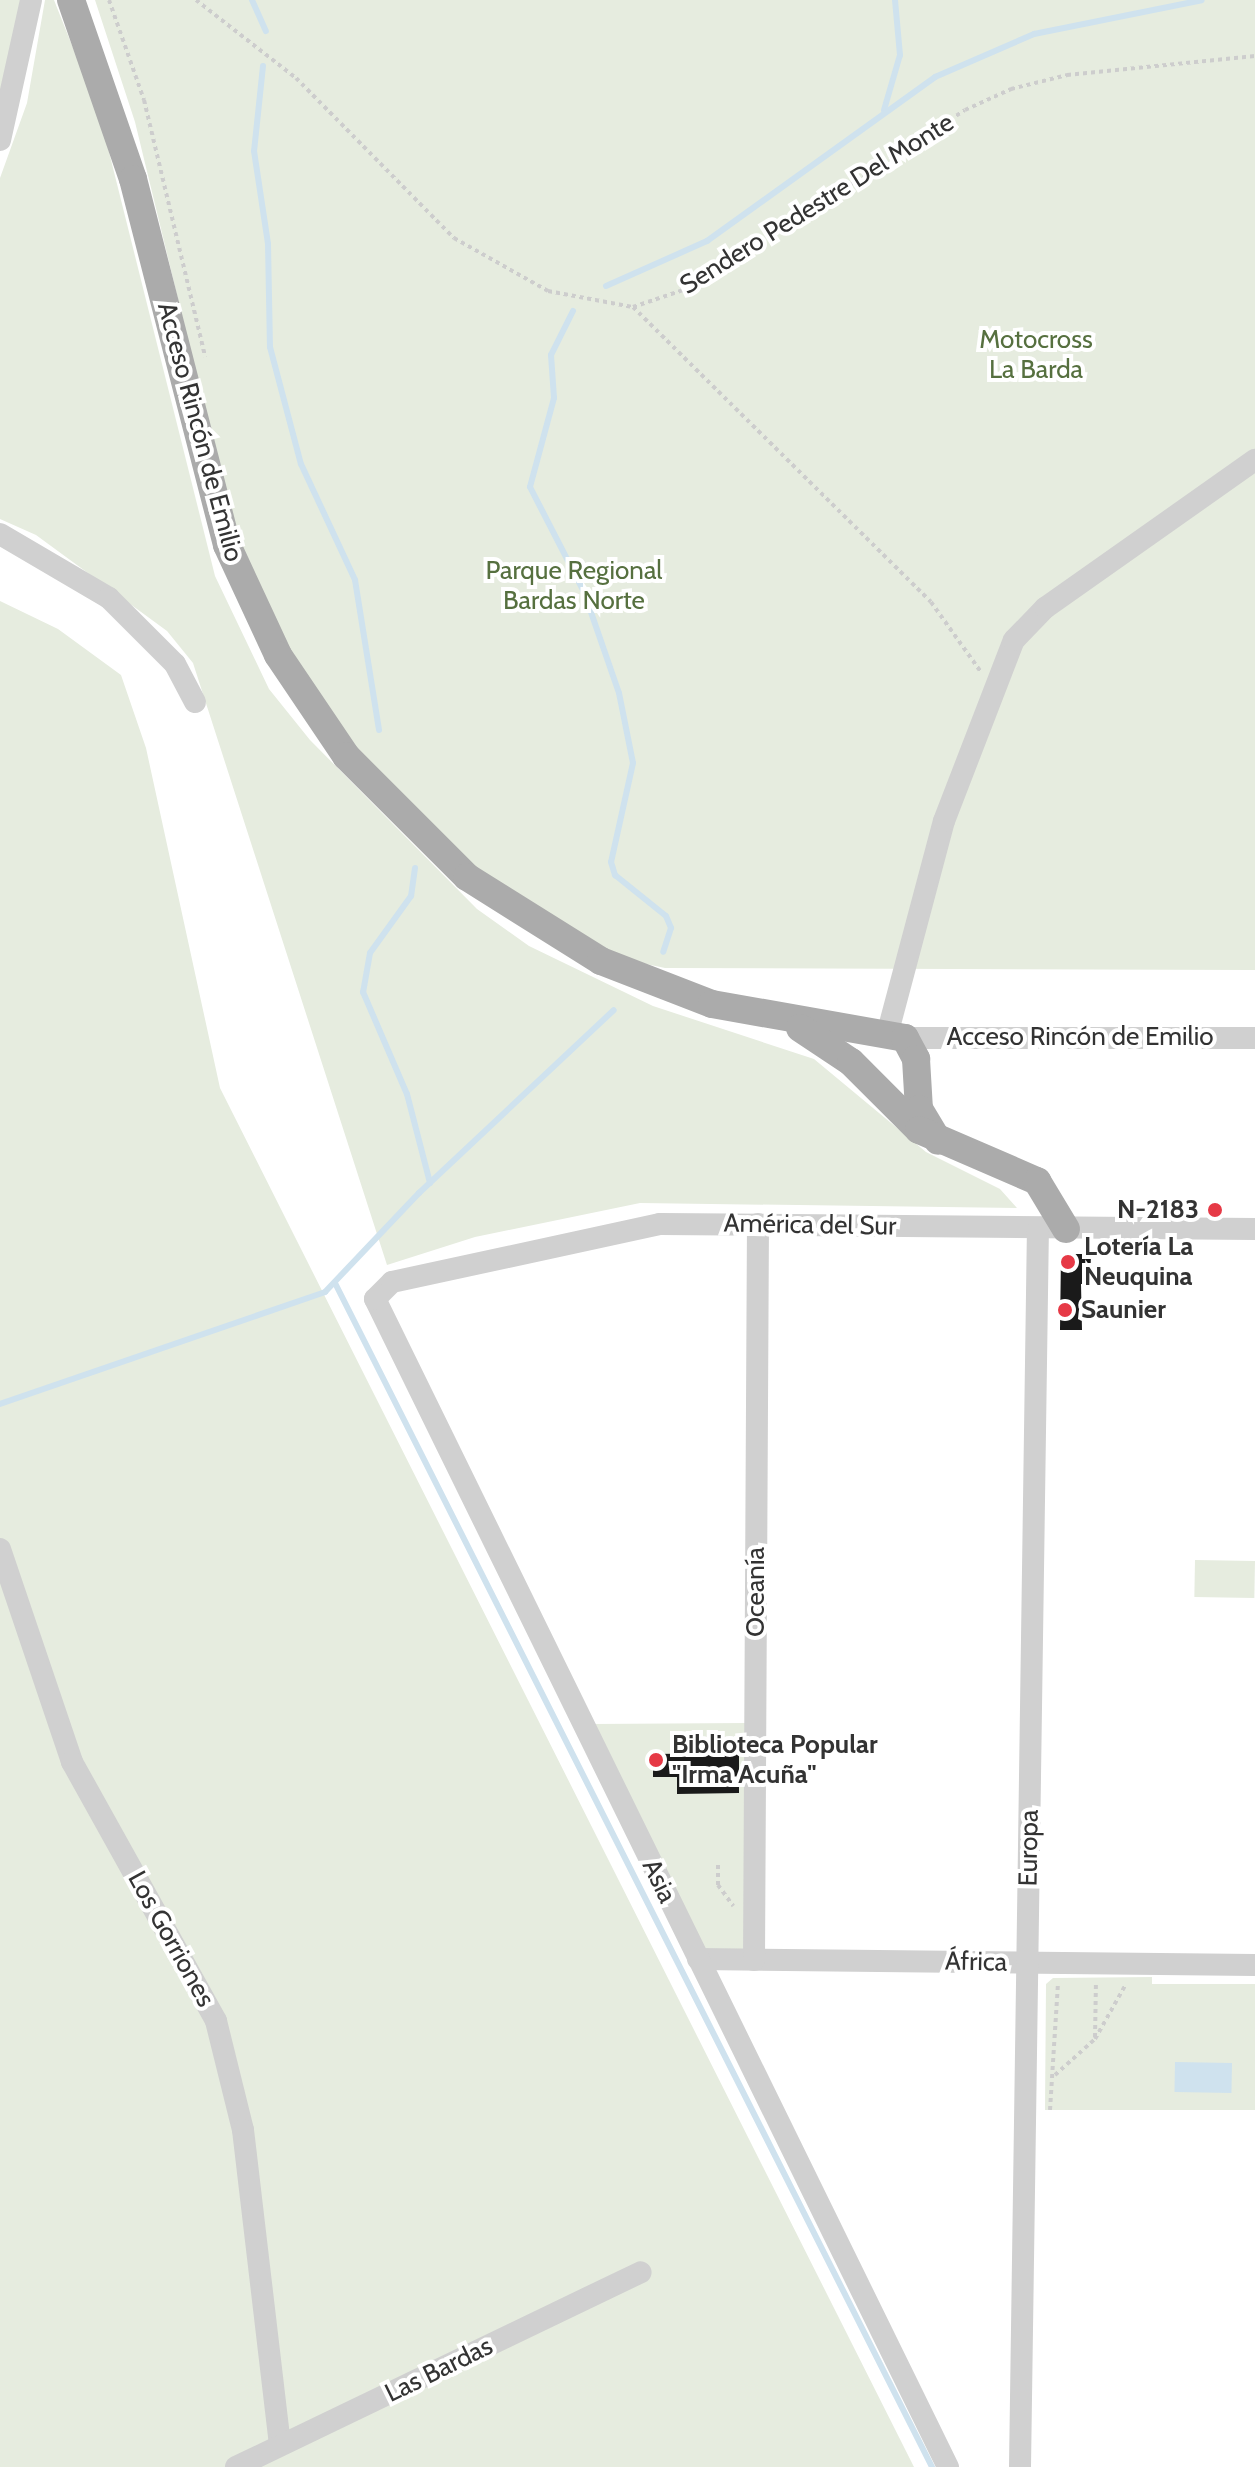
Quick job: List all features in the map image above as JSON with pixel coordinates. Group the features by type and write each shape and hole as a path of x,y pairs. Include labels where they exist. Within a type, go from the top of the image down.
{"main road":[{"name":"Acceso Rincón de Emilio","path":"71,0 133,179 227,545 258,618 322,724 425,840 532,923 675,993 785,1020 896,1036 916,1059 919,1109 938,1141"},
{"name":"Acceso Rincón de Emilio","path":"785,1020 851,1062 909,1122 938,1141 1027,1174 1046,1190 1052,1229"}],"street":[{"path":"0,140 31,0"},
{"path":"896,1036 928,872 993,690 1026,624 1255,460"},
{"path":"0,534 109,598 175,664 195,702"},
{"name":"Acceso Rincón de Emilio","path":"896,1036 1255,1038"},
{"name":"América del Sur","path":"376,1293 392,1282 461,1264 640,1226 758,1224 1255,1229"},
{"name":"Oceanía","path":"754,1960 758,1224"},
{"name":"Europa","path":"1020,2467 1028,1963 1052,1229"},
{"name":"Asia","path":"376,1293 377,1312 948,2467"},
{"name":"Los Gorriones","path":"0,1549 85,1790 193,1968 216,2021 243,2130 280,2445"},
{"name":"África","path":"698,1959 1255,1965"},
{"name":"Las Bardas","path":"236,2467 641,2272"}],"path":[{"path":"109,0 144,100 206,362"},
{"name":"Sendero Pedestre Del Monte","path":"196,0 296,78 454,238 548,291 633,307 695,286 965,110 1011,89 1067,75 1255,56"},
{"path":"633,307 931,602 993,690"},
{"path":"718,1865 718,1885 741,1918 742,1903"},
{"path":"1050,2110 1049,2075 1055,2075 1095,2039 1127,1981"},
{"path":"1084,1982 1139,1981"},
{"path":"1055,2075 1054,1986 1072,1982"},
{"path":"1095,2039 1096,1982"}],"green space":[{"path":"0,0 31,0 0,140"},
{"path":"45,0 54,0 100,116 215,576 269,689 310,740 477,909 529,946 653,1006 814,1059 926,1152 1000,1189 1017,1208 640,1203 475,1237 387,1265 193,663 167,631 36,535 0,519 0,178 27,103"},
{"name":"Parque Regional Bardas Norte","path":"95,0 1255,0 1255,970 665,968 627,960 488,881 365,763 267,614 231,517 135,122"},
{"path":"0,601 58,629 121,675 146,748 220,1088 914,2467 0,2467"},
{"path":"1195,1560 1255,1561 1254,1598 1194,1597"},
{"path":"747,1723 745,1951 706,1951 592,1724"},
{"path":"1152,1977 1152,1984 1255,1984 1255,2110 1045,2110 1046,1984 1053,1978"}],"water":[{"path":"1175,2062 1232,2063 1231,2093 1174,2092"}],"building":[{"path":"1061,1254 1091,1254 1090,1284 1081,1284 1082,1330 1060,1330"},
{"path":"739,1753 739,1793 677,1794 677,1777 653,1777 653,1754"}],"waterway":[{"path":"252,0 266,31"},
{"path":"884,110 900,55 895,0"},
{"path":"606,286 707,241 935,77 1034,34 1202,0"},
{"path":"263,66 254,151 268,244 270,347 301,464 355,580 379,730"},
{"path":"573,311 551,355 554,398 530,487 584,592 619,693 633,763 611,862 615,875 666,916 671,928 663,952"},
{"path":"415,868 411,896 370,953 363,992 407,1094 430,1183"},
{"path":"0,1404 325,1292 419,1193 614,1010"},
{"path":"335,1283 932,2467"}],"place":[{"name":"N-2183","path":"1215,1210"},
{"name":"Lotería La Neuquina","path":"1068,1262"},
{"name":"Saunier","path":"1065,1310"},
{"name":"Biblioteca Popular \"Irma Acuña\"","path":"656,1760"}],"park label":[{"name":"Motocross La Barda","path":"1036,355"}]}
